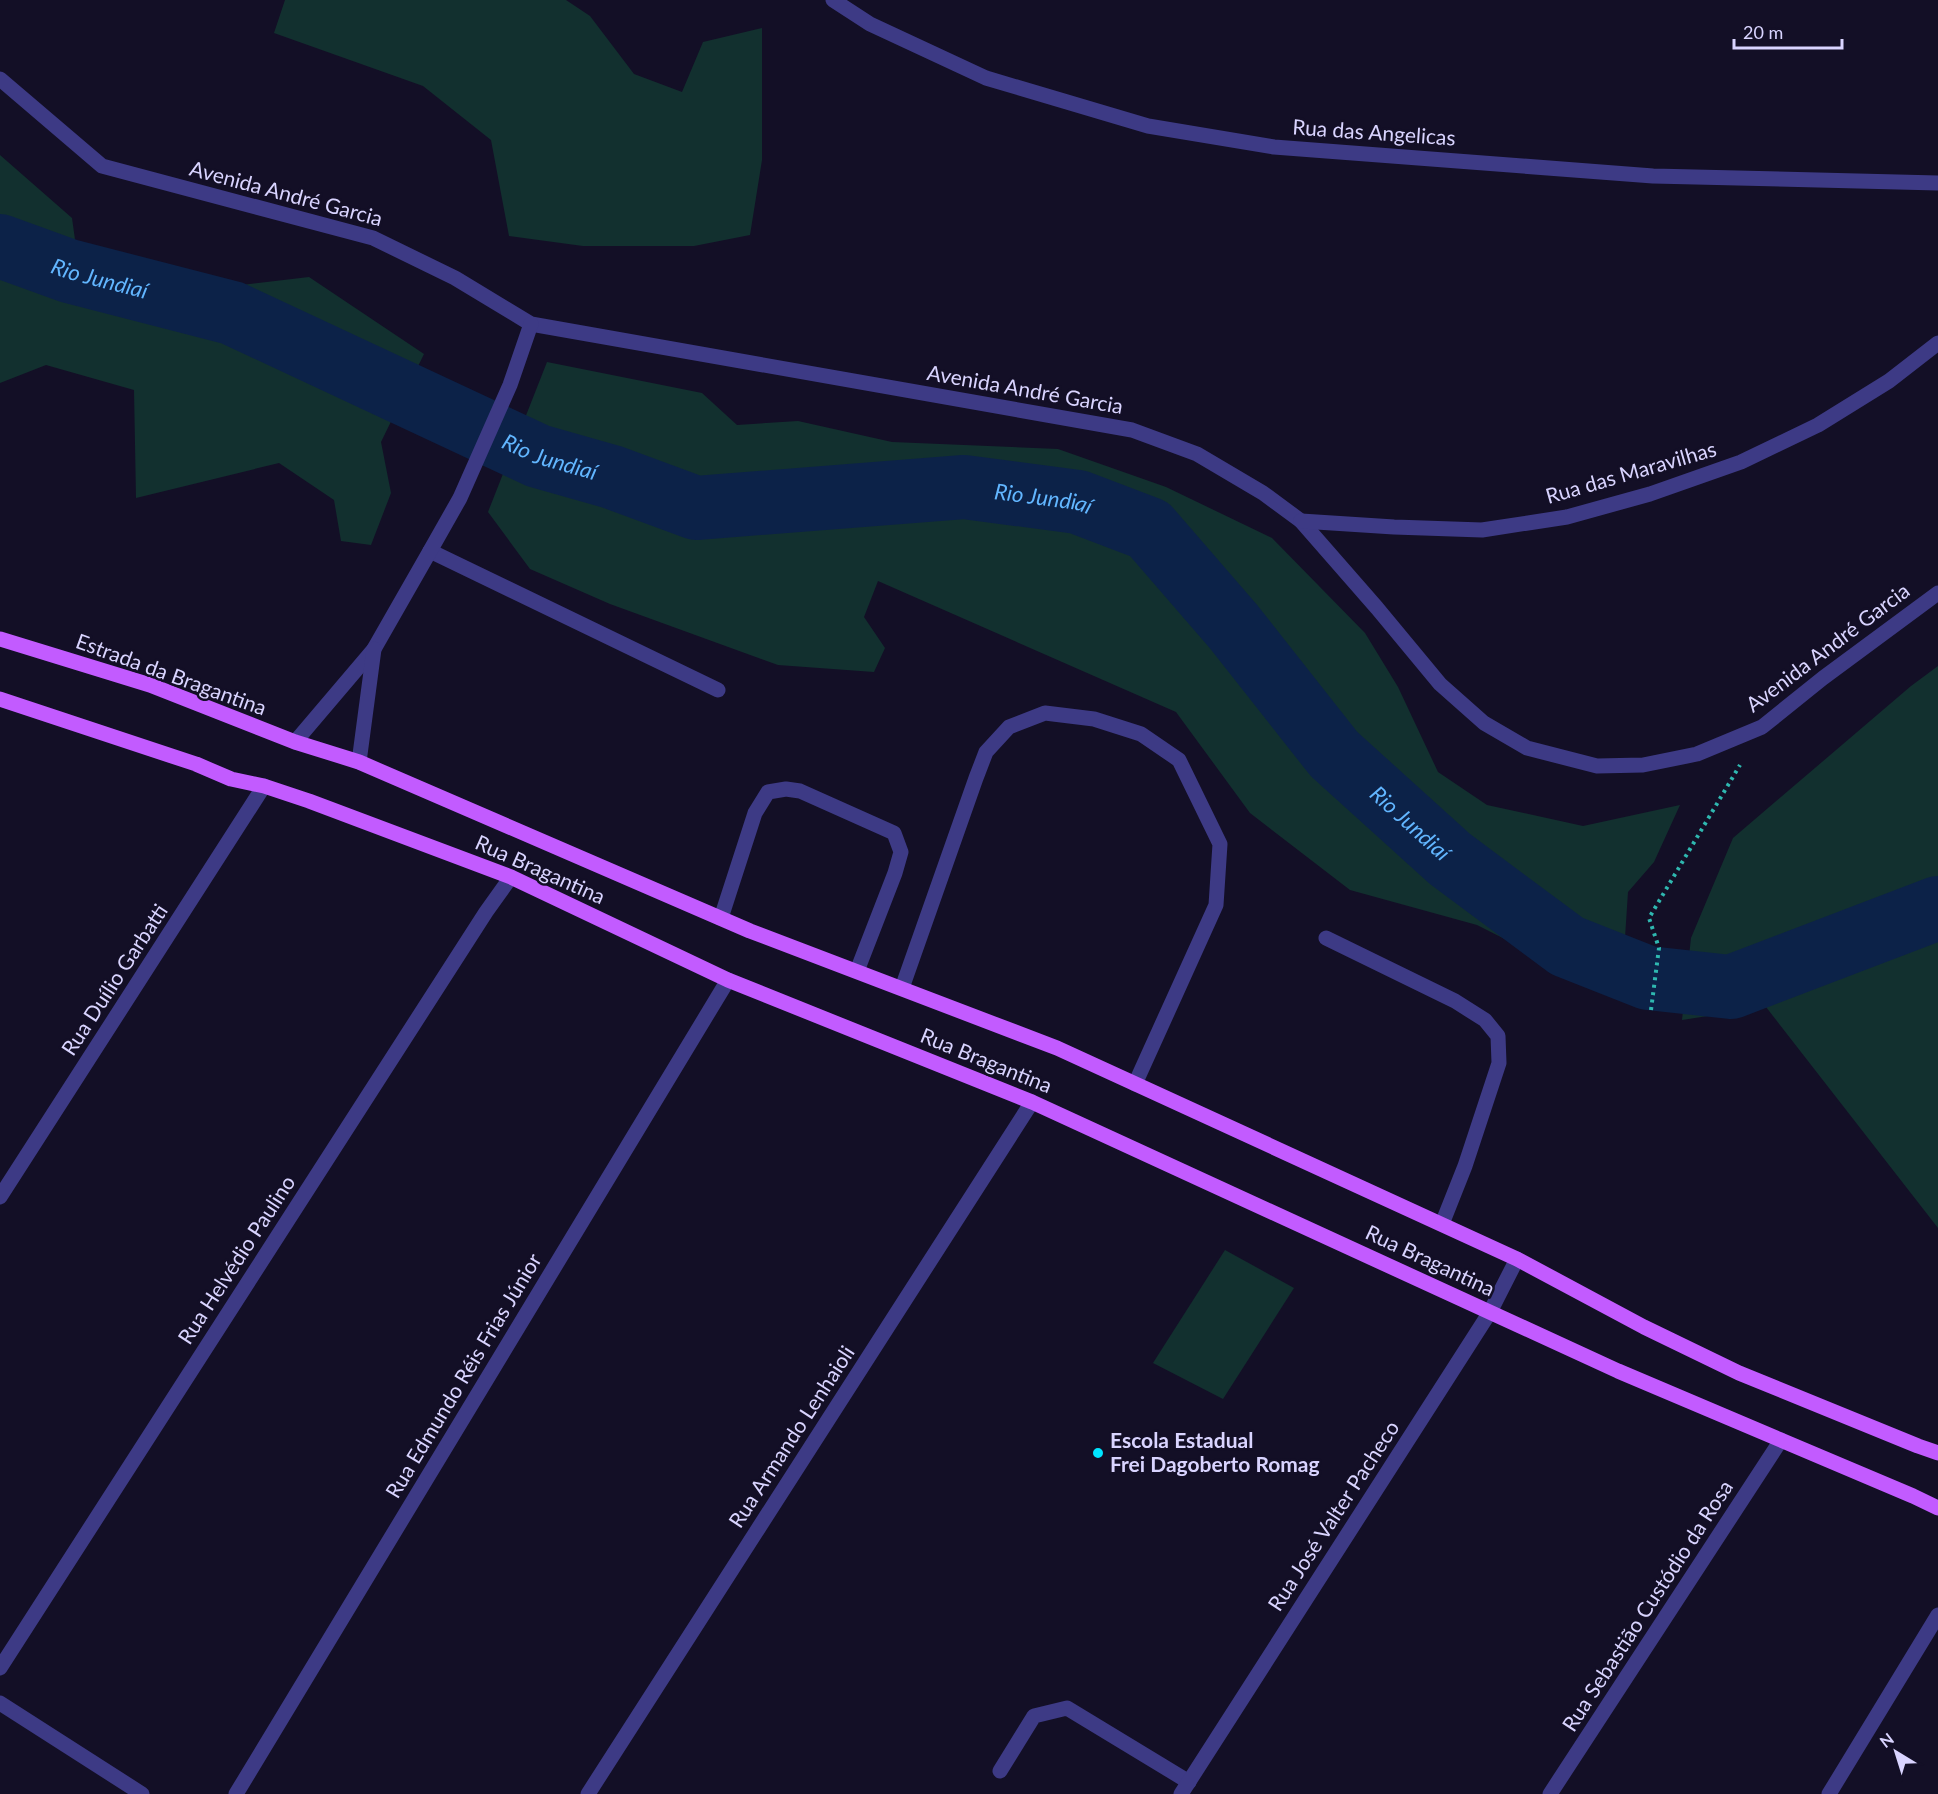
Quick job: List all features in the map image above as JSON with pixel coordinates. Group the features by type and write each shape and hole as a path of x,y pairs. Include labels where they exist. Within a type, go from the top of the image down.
{"main road":[{"name":"Estrada da Bragantina","path":"0,639 150,685 295,742 327,752"},
{"name":"Rua Bragantina","path":"0,699 196,764 231,779 264,786 309,801 512,877 728,980 1032,1102 1618,1371 1938,1508"},
{"name":"Rua Bragantina","path":"327,752 359,762 750,931 1057,1048 1517,1259 1644,1327 1739,1373 1938,1453"}],"street":[{"name":"Rua das Angelicas","path":"833,0 870,24 986,78 1148,126 1262,145 1653,176 1938,183"},
{"name":"Avenida André Garcia","path":"0,79 102,166 374,238 455,278 531,324 1132,430 1197,454 1263,493 1301,521 1440,684 1484,723 1527,748 1597,766 1643,765 1697,754 1762,727 1823,678 1938,593"},
{"path":"295,742 374,649 460,498 510,385 531,324"},
{"name":"Rua das Maravilhas","path":"1301,521 1482,530 1567,517 1650,494 1741,462 1818,425 1889,381 1938,343"},
{"path":"430,551 718,690"},
{"path":"359,762 374,649"},
{"path":"902,988 986,752 1009,727 1045,713 1094,719 1141,734 1179,759 1220,844 1216,905 1135,1084"},
{"name":"Rua Duílio Garbatti","path":"0,1197 264,786"},
{"path":"721,918 755,813 768,792 786,789 800,791 894,833 901,852 857,971"},
{"name":"Rua Helvédio Paulino","path":"0,1668 486,912 512,877"},
{"path":"1326,938 1455,1001 1485,1020 1497,1036 1498,1063 1465,1166 1442,1224"},
{"name":"Rua Edmundo Réis Frias Júnior","path":"236,1794 728,980"},
{"name":"Rua Armando Lenhaioli","path":"588,1794 1032,1102"},
{"name":"Rua José Valter Pacheco","path":"1185,1788 1490,1312 1517,1259"},
{"name":"Rua Sebastião Custódio da Rosa","path":"1550,1794 1781,1440"},
{"path":"1829,1794 1938,1615"},
{"path":"0,1702 142,1794"},
{"path":"1000,1772 1034,1716 1067,1708 1185,1788"}],"path":[{"path":"1651,1010 1659,948 1649,918 1762,727"}],"green space":[{"path":"285,0 566,0 590,16 634,74 682,92 703,42 762,28 762,160 750,235 694,246 583,246 509,236 491,140 423,86 274,33"},
{"path":"0,155 72,218 84,304 309,277 424,354 381,442 391,493 371,545 341,541 334,500 279,463 136,498 134,390 46,365 0,383"},
{"path":"547,362 702,393 737,425 798,421 892,442 1058,449 1166,487 1272,538 1365,633 1398,687 1438,772 1487,805 1583,826 1680,805 1654,862 1628,892 1621,998 1477,925 1350,890 1250,813 1176,712 878,581 864,617 885,648 874,672 778,665 610,604 530,569 488,512"},
{"path":"1938,666 1938,1228 1766,1007 1682,1020 1691,938 1733,838 1911,686"},
{"path":"1225,1250 1294,1288 1223,1399 1153,1363"}],"waterway":[{"name":"Rio Jundiaí","path":"0,246 69,271 232,313 538,456 612,477 696,508 964,487 1078,502 1149,529 1233,626 1334,754 1450,859 1567,946 1648,978 1731,987 1938,908"}],"place":[{"name":"Escola Estadual Frei Dagoberto Romag","path":"1098,1453"}]}
